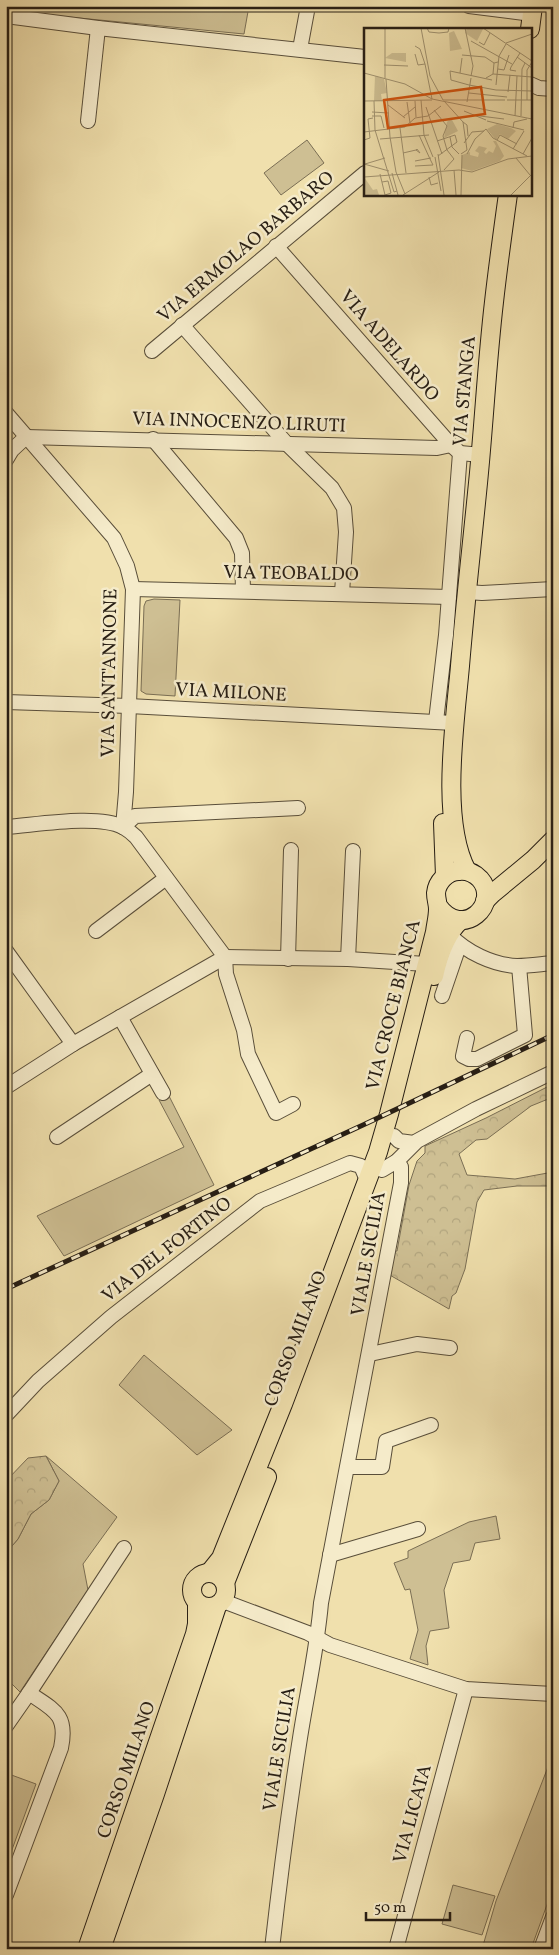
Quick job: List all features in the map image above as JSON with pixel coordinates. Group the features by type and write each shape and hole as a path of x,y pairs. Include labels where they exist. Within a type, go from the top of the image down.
{"main road":[{"name":"VIA STANGA","path":"454,723 481,455 494,302 508,195"},
{"path":"454,723 452,782 454,839 459,857 485,888 485,901"},
{"name":"VIA CROCE BIANCA","path":"396,1111 426,964 435,932 438,906 436,890 444,876 443,782 454,723"},
{"name":"VIA CROCE BIANCA","path":"438,906 444,914 452,919 468,920 479,913 485,901 493,892 553,840"},
{"path":"444,876 455,871 489,878 522,868"},
{"name":"VIA CROCE BIANCA","path":"396,1111 436,969 455,941 456,925 461,920"},
{"name":"CORSO MILANO","path":"100,1949 155,1794 221,1597 390,1166 396,1111"},
{"name":"CORSO MILANO","path":"209,1572 220,1558 263,1456 367,1180 396,1111"},
{"path":"209,1572 218,1576 221,1597 208,1608 196,1603 191,1590 193,1582 200,1575 209,1572"},
{"name":"CORSO MILANO","path":"87,1949 195,1634 197,1624 196,1603"}],"street":[{"path":"300,49 308,6"},
{"path":"469,6 532,16"},
{"path":"6,16 364,57"},
{"path":"88,121 98,28"},
{"path":"532,85 539,88 553,89"},
{"name":"VIA ERMOLAO BARBARO","path":"152,351 364,174"},
{"name":"VIA ADELARDO","path":"276,246 456,449"},
{"path":"182,325 286,443 332,488 344,508 346,532 342,593"},
{"name":"VIA SANT'ANNONE","path":"6,412 114,538 127,566 133,588 126,800 122,827"},
{"path":"8,452 26,437"},
{"name":"VIA INNOCENZO LIRUTI","path":"26,437 153,439 456,449"},
{"path":"153,439 236,538 242,553 243,592"},
{"path":"456,449 481,455"},
{"name":"VIA STANGA","path":"436,721 450,597 456,449"},
{"name":"VIA TEOBALDO","path":"133,588 450,597"},
{"path":"467,592 482,593 553,589"},
{"name":"VIA MILONE","path":"6,702 129,706 454,723"},
{"path":"122,827 135,816 298,808"},
{"path":"6,827 86,821 105,822 122,827 136,837 225,957 226,974 244,1030 248,1054 276,1113 293,1104"},
{"path":"288,959 291,850"},
{"path":"348,959 353,851"},
{"path":"96,931 166,878"},
{"path":"455,941 500,963 519,966 553,963"},
{"name":"VIA CROCE BIANCA","path":"442,996 449,973 455,941"},
{"path":"6,950 73,1044"},
{"path":"6,1087 73,1044 225,957 348,959 426,964"},
{"path":"467,1038 463,1056 469,1060 477,1059 526,1036 519,966"},
{"path":"120,1017 163,1093"},
{"path":"390,1166 414,1143 476,1109 553,1072"},
{"path":"56,1137 152,1074"},
{"path":"394,1136 399,1141 414,1143"},
{"name":"VIA DEL FORTINO","path":"6,1415 38,1381 111,1317 260,1201 350,1163 361,1166 367,1180"},
{"name":"VIALE SICILIA","path":"272,1949 284,1844 300,1737 318,1638 321,1604 401,1183 401,1167 390,1166"},
{"path":"370,1354 417,1344 450,1348"},
{"path":"348,1466 382,1468 386,1441 431,1424"},
{"path":"330,1555 418,1529"},
{"path":"6,1726 124,1548"},
{"path":"221,1597 308,1633 330,1646 466,1689 553,1694"},
{"name":"VIA LICATA","path":"396,1949 466,1689"},
{"path":"6,1895 61,1748 64,1733 62,1720 56,1712 29,1693"},
{"path":"541,1949 553,1917"}],"green space":[{"path":"14,6 249,6 244,34 48,15"},
{"path":"307,140 324,163 281,195 264,173"},
{"path":"154,599 180,600 175,696 146,694 141,691 144,606 146,601"},
{"path":"553,1084 553,1097 531,1106 487,1139 476,1140 459,1154 467,1175 515,1179 553,1172 553,1186 517,1186 484,1190 477,1202 465,1269 456,1293 452,1296 449,1309 388,1274 392,1251 397,1251 409,1185 417,1161 425,1153 425,1146"},
{"path":"169,1096 214,1185 64,1256 37,1216 184,1147 159,1100"},
{"path":"144,1355 232,1430 197,1455 119,1385"},
{"path":"46,1456 117,1517 83,1564 88,1590 20,1692 6,1678 6,1553 18,1539 31,1514 49,1500 59,1481"},
{"path":"46,1456 59,1481 49,1500 31,1514 18,1539 6,1553 6,1481 28,1458"},
{"path":"496,1516 500,1539 475,1543 470,1560 453,1563 444,1590 449,1628 430,1631 426,1646 428,1665 410,1659 418,1630 410,1589 405,1590 394,1563 408,1558 408,1551 469,1522"},
{"path":"553,1754 553,1888 531,1949 482,1949 496,1901"},
{"path":"6,1773 36,1784 6,1866"},
{"path":"453,1885 495,1896 482,1935 442,1924"}],"railway":[{"path":"6,1289 363,1125 553,1035"}]}
